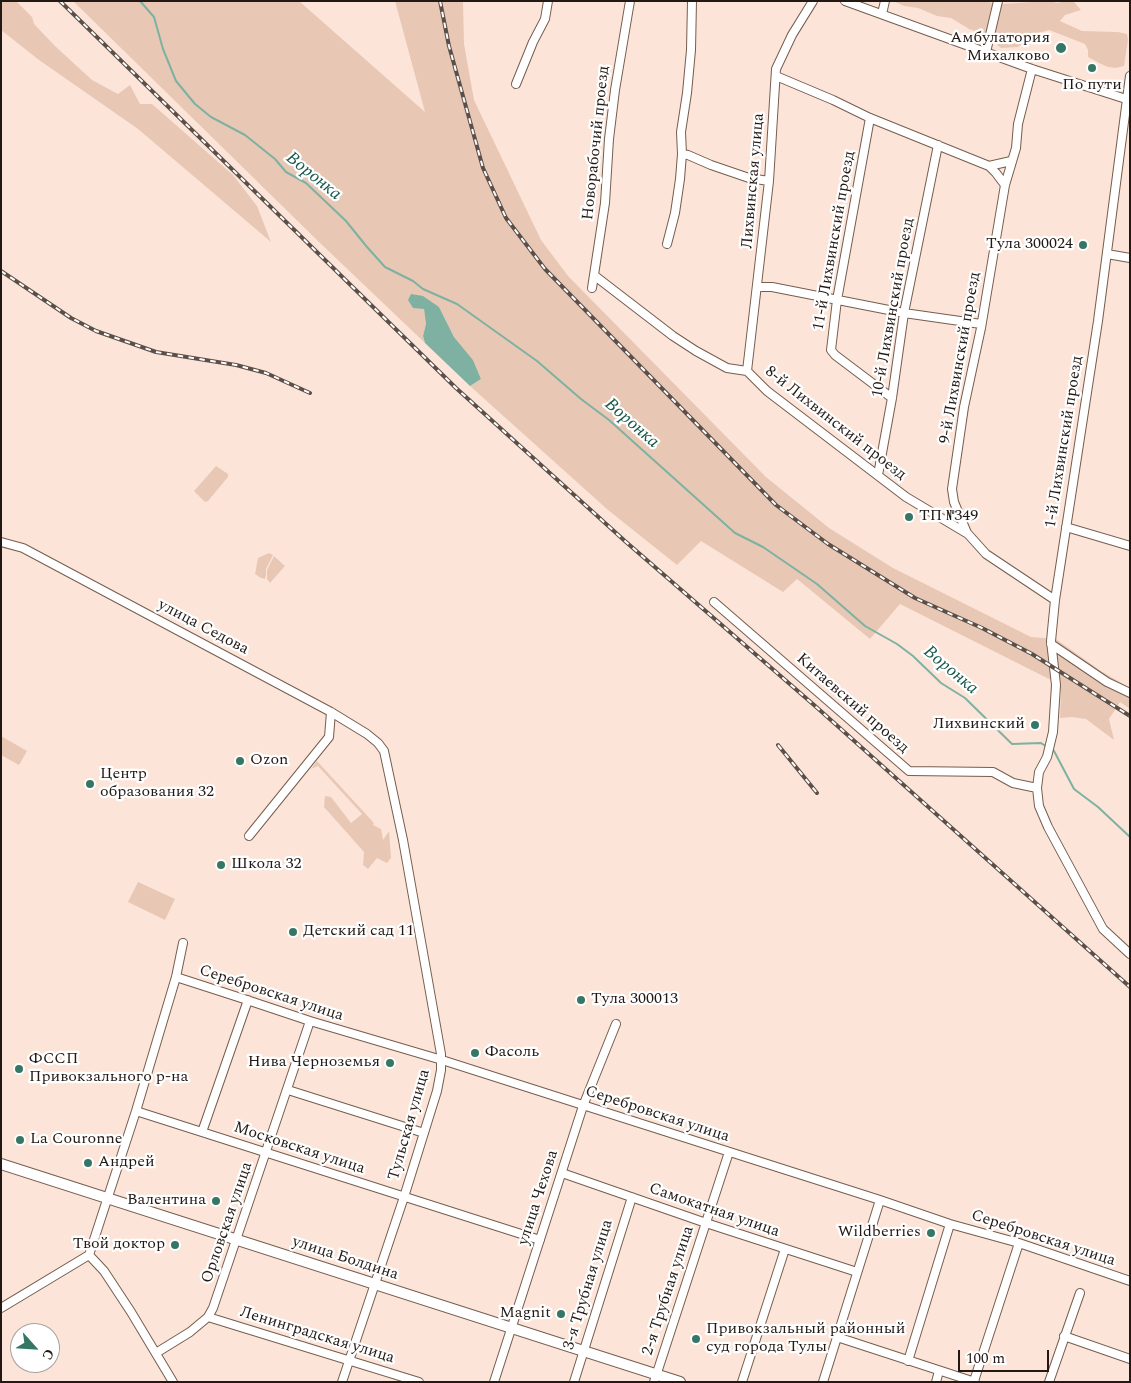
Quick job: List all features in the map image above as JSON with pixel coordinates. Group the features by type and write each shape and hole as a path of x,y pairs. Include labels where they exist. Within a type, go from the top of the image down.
{"main road":[{"name":"улица Болдина","path":"1,1164 107,1200 583,1351 655,1378 680,1382"}],"street":[{"path":"516,84 533,42 545,19 548,1"},
{"name":"Новорабочий проезд","path":"592,288 605,203 609,139 615,90 630,1"},
{"path":"667,244 675,213 682,154 681,132 690,58 692,1"},
{"name":"Лихвинская улица","path":"748,371 769,182 776,69 792,35 813,1"},
{"path":"845,1 1032,69 1126,99"},
{"path":"882,14 885,1"},
{"path":"986,52 998,1"},
{"name":"9-й Лихвинский проезд","path":"968,534 954,502 952,489 964,407 981,324 1005,185 1016,148 1018,122 1032,69"},
{"name":"1-й Лихвинский проезд","path":"1037,788 1039,772 1047,757 1052,738 1056,692 1051,644 1055,600 1128,110 1126,99 1130,76"},
{"path":"776,77 833,100 870,118 989,166 1005,185"},
{"name":"11-й Лихвинский проезд","path":"870,118 831,350 892,398"},
{"name":"10-й Лихвинский проезд","path":"878,475 892,398 904,313 938,145"},
{"path":"682,154 688,154 711,165 749,178 769,182"},
{"path":"989,166 1011,160"},
{"path":"1107,254 1130,258"},
{"name":"8-й Лихвинский проезд","path":"595,276 673,336 696,351 727,368 748,371 766,391 916,504 968,534 986,554 1055,600"},
{"path":"758,287 772,287 904,313 981,324"},
{"path":"1066,527 1130,546"},
{"name":"улица Седова","path":"1,542 23,548 331,712 367,734 384,751"},
{"name":"Китаевский проезд","path":"714,602 909,772 992,772 1013,783 1037,788"},
{"path":"1051,644 1107,682 1130,693"},
{"path":"249,836 329,737 331,712"},
{"name":"Тульская улица","path":"342,1382 424,1134 437,1092 442,1060 403,840 384,751"},
{"path":"1037,788 1042,814 1103,929 1130,954"},
{"path":"1,1308 89,1255 136,1112 176,978 183,943"},
{"name":"Серебровская улица","path":"176,978 310,1021 442,1060 950,1224 1019,1243 1130,1281"},
{"path":"202,1132 248,1000"},
{"name":"Орловская улица","path":"156,1352 190,1332 208,1317 213,1308 267,1153 310,1021"},
{"name":"улица Чехова","path":"494,1382 583,1106 616,1024"},
{"path":"288,1090 424,1134"},
{"name":"Московская улица","path":"136,1112 540,1240"},
{"name":"2-я Трубная улица","path":"655,1378 729,1152"},
{"name":"Самокатная улица","path":"562,1173 706,1223 857,1272"},
{"name":"3-я Трубная улица","path":"574,1382 632,1197"},
{"path":"822,1382 880,1200"},
{"path":"908,1361 950,1224"},
{"path":"837,1337 974,1382 1019,1243"},
{"path":"742,1382 785,1249"},
{"path":"89,1255 104,1271 173,1382"},
{"path":"1049,1382 1080,1293"},
{"name":"Ленинградская улица","path":"208,1317 419,1382"},
{"path":"1064,1336 1130,1359"},
{"path":"936,1382 939,1371"}],"shaded area":[{"path":"1,1 16,1 32,17 34,24 55,46 92,80 118,94 130,85 140,104 152,104 233,175 257,206 271,242 138,129 39,60 1,30"},
{"path":"73,1 299,1 425,112 395,1 463,1 464,44 474,100 541,240 568,276 766,477 829,528 893,568 1031,637 1056,639 1101,671 1130,688 1130,709 1120,702 1109,719 1114,740 1086,719 1060,718 1061,692 1059,682 1049,679 900,604 870,639 797,579 783,592 701,541 677,565 608,510 470,386 481,379 473,360 454,337 439,307 424,308 426,324 423,336 425,343"},
{"path":"893,1 985,1 995,4 988,35 969,29 951,18 937,16"},
{"path":"1050,1 1057,3 1074,2 1081,10 1065,15 1060,21 1082,31 1127,34 1128,40 1124,66 1116,68 1099,63 1088,57 1088,50 1085,44 1049,30 1035,34 1018,47 1001,48 990,39 1000,4"},
{"path":"216,466 228,474 228,477 208,501 205,502 194,491"},
{"path":"269,553 273,555 266,569 265,579 255,574 258,558"},
{"path":"274,556 285,566 270,583 267,579 267,570"},
{"path":"1,736 27,751 19,765 1,755"},
{"path":"317,761 374,823 373,825 381,829 383,840 389,831 391,858 387,863 377,858 368,869 363,865 364,852 324,807 325,796 331,797 351,823 362,814 318,766 311,769"},
{"path":"138,882 175,899 165,920 128,902"}],"water":[{"path":"411,294 423,296 439,307 454,337 473,360 481,379 470,386 425,343 423,336 426,324 424,309 413,308 408,300"}],"waterway":[{"name":"Воронка","path":"140,1 154,17 163,49 176,81 195,104 211,117 245,135 275,159 286,172 306,183 346,221 385,267 413,281 423,289 457,304 537,361 581,399 609,420 735,533 763,547 817,584 865,626 897,644 913,656 941,683 965,698 1012,744 1041,743 1047,747"},
{"name":"Воронка","path":"1052,749 1074,789 1098,807 1130,837"}],"railway":[{"path":"60,1 456,388 626,542 814,705 1130,987"},
{"path":"440,1 449,46 483,168 506,218 545,269 776,505 828,544 915,598 982,628 1032,654 1130,716"},
{"path":"1,271 71,318 96,331 156,352 236,365 266,373 310,393"},
{"path":"778,745 817,793"}],"place":[{"name":"Амбулатория Михалково","path":"1061,48"},
{"name":"По пути","path":"1092,68"},
{"name":"Тула 300024","path":"1083,245"},
{"name":"ТП №349","path":"909,517"},
{"name":"Лихвинский","path":"1035,725"},
{"name":"Ozon","path":"240,761"},
{"name":"Центр образования 32","path":"90,784"},
{"name":"Школа 32","path":"221,865"},
{"name":"Детский сад 11","path":"293,932"},
{"name":"Тула 300013","path":"581,1000"},
{"name":"Фасоль","path":"475,1053"},
{"name":"Нива Черноземья","path":"390,1063"},
{"name":"ФССП Привокзального р-на","path":"19,1069"},
{"name":"La Couronne","path":"20,1140"},
{"name":"Андрей","path":"88,1163"},
{"name":"Валентина","path":"216,1201"},
{"name":"Wildberries","path":"931,1233"},
{"name":"Твой доктор","path":"175,1245"},
{"name":"Magnit","path":"561,1314"},
{"name":"Привокзальный районный суд города Тулы","path":"696,1339"}]}
